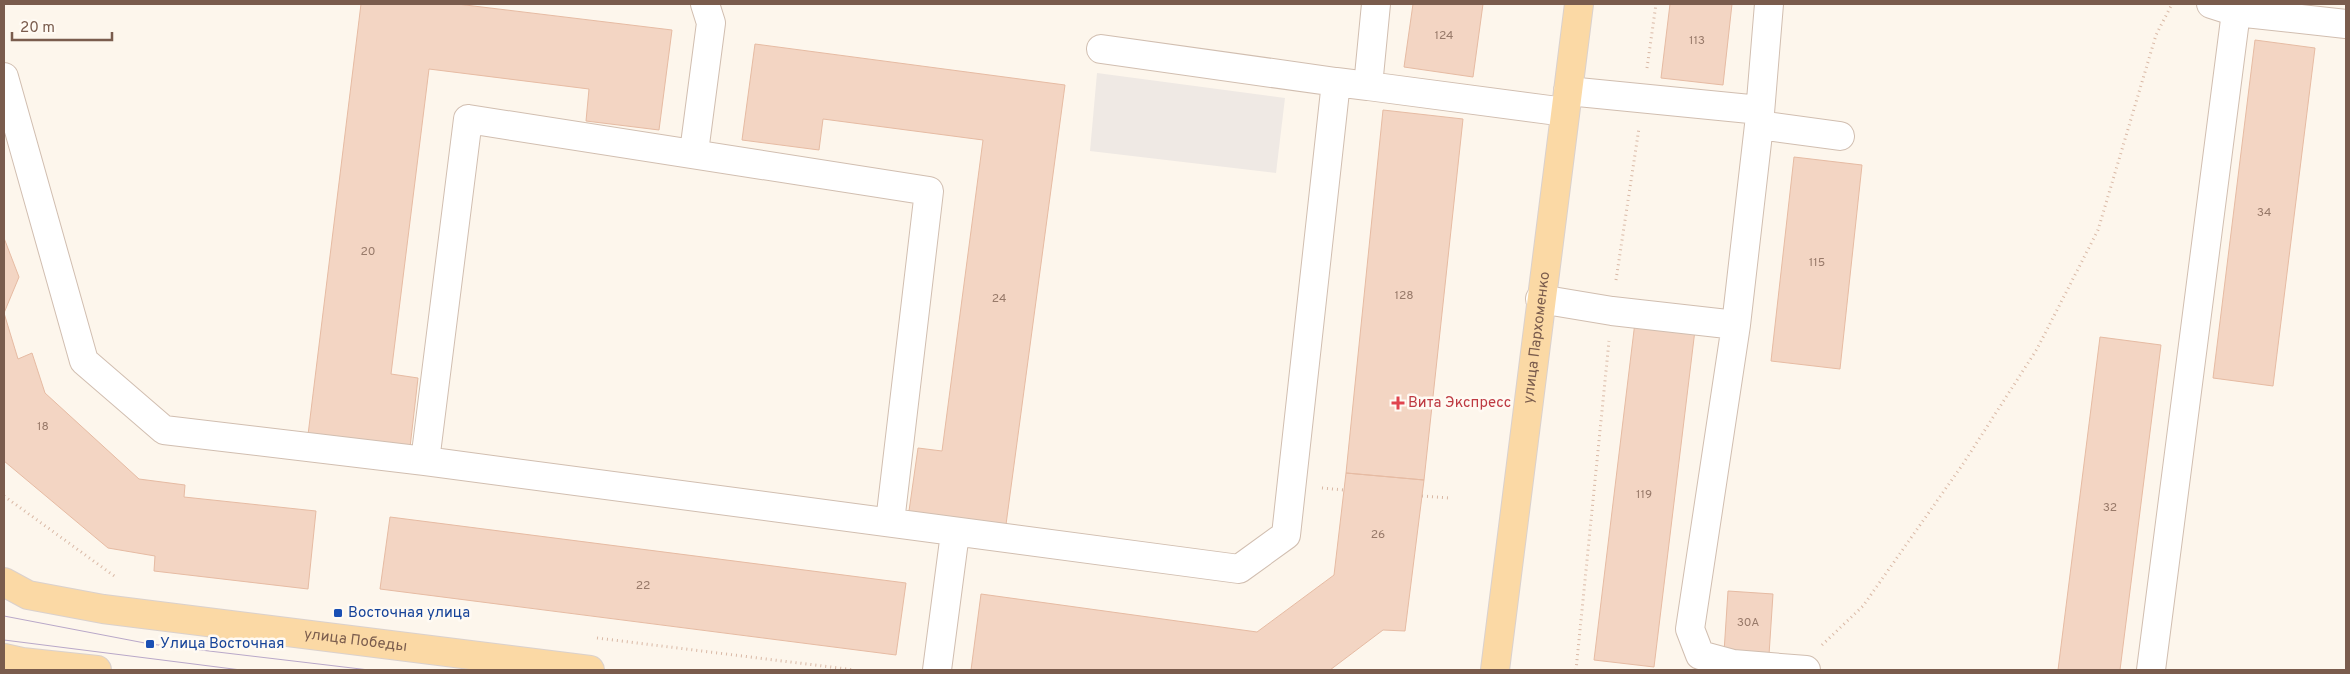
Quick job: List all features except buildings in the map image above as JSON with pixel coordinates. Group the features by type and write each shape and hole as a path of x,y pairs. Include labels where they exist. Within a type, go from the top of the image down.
{"main road":[{"name":"улица Пархоменко","path":"1494,670 1579,4"},
{"name":"улица Победы","path":"4,582 28,595 104,610 590,670"},
{"path":"4,658 22,662 98,670"}],"lane":[{"path":"694,152 711,23 705,4"},
{"path":"1368,86 1376,4"},
{"path":"1769,4 1760,118 1736,325 1690,629 1700,655 1733,664 1801,670"},
{"path":"2151,670 2223,8 2346,24"},
{"path":"1101,49 1368,86 1760,118 1840,136"},
{"path":"4,77 84,361 164,430 425,461 890,522 956,533 1239,569 1286,535 1336,82"},
{"path":"425,461 468,118 694,152 929,191 890,522"},
{"path":"1540,299 1612,311 1736,325"},
{"path":"937,670 956,533"}],"path":[{"path":"1801,670 1863,606 1963,464 2037,349 2098,230 2156,35 2172,4"},
{"path":"4,496 116,578 126,579"},
{"path":"1422,496 1449,498"},
{"path":"589,637 855,670"}],"shaded area":[{"path":"1097,73 1285,98 1276,173 1090,151"}],"tram line":[{"path":"4,616 150,644 369,670"},
{"path":"4,640 241,670"}],"place":[{"name":"Вита Экспресс","path":"1398,403"},
{"name":"Восточная улица","path":"338,613"},
{"name":"Улица Восточная","path":"150,644"}]}
